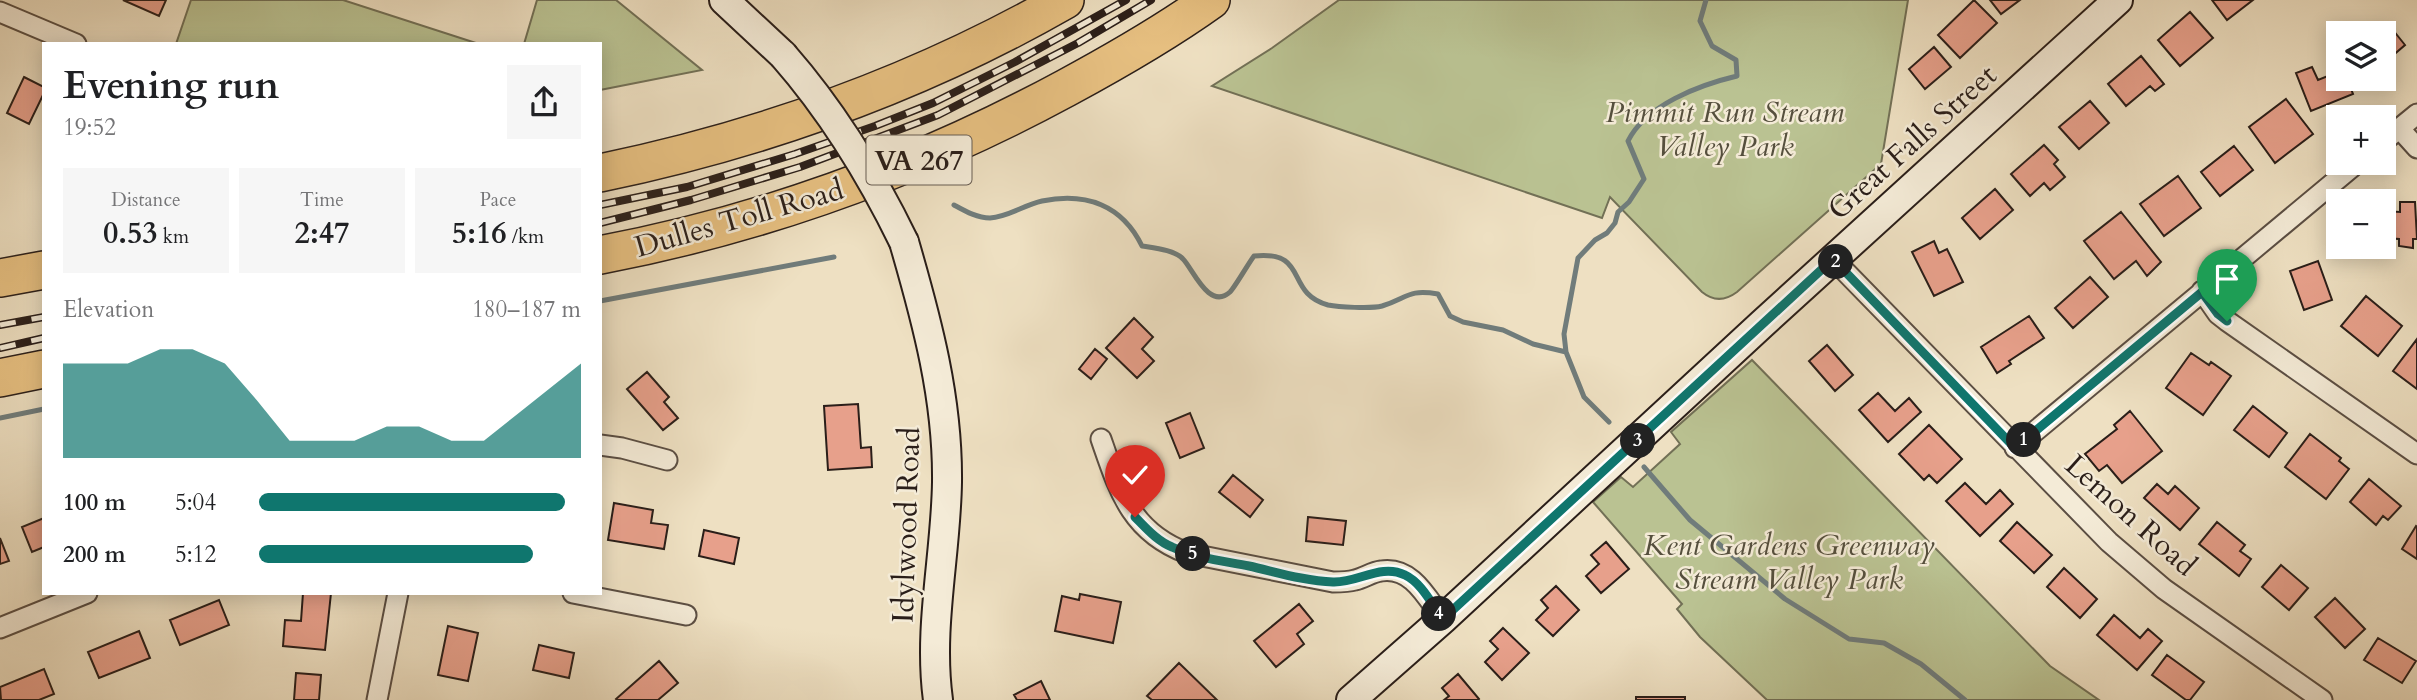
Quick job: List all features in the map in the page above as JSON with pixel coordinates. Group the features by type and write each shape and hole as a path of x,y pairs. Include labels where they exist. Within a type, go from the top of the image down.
{"highway":[{"name":"VA 267","path":"602,173 698,150 830,110 960,55 1066,0"},
{"name":"Dulles Toll Road","path":"602,255 677,239 777,212 920,160 1084,79 1211,0"},
{"path":"0,278 42,270"},
{"path":"0,378 42,369"}],"main road":[{"name":"Idylwood Road","path":"724,0 783,55 814,90 880,192 904,242 927,321 941,392 947,480 935,629 938,700"},
{"name":"Great Falls Street","path":"1351,700 1443,619 2118,0"}],"street":[{"path":"0,12 71,42"},
{"path":"2396,131 2417,114"},
{"path":"2399,128 2417,148"},
{"path":"2015,448 2343,175"},
{"name":"Lemon Road","path":"1833,259 2109,542 2164,589 2322,700"},
{"path":"2202,292 2218,314 2227,321 2417,454"},
{"path":"1101,439 1119,492 1135,517 1169,546 1213,559 1333,582 1354,581 1380,571 1394,571 1407,575 1417,583 1443,619"},
{"path":"602,445 667,460"},
{"path":"0,628 82,595"},
{"path":"377,700 398,595"},
{"path":"583,595 687,615"}],"green space":[{"path":"191,0 343,0 473,42 177,42"},
{"path":"537,0 616,0 702,70 602,90 602,42 525,42"},
{"name":"Pimmit Run Stream Valley Park","path":"1339,0 1908,0 1881,164 1737,292 1719,299 1702,292 1610,197 1602,218 1212,86 1272,48"},
{"name":"Kent Gardens Greenway Stream Valley Park","path":"1752,360 2050,666 2099,700 1767,700 1700,637 1677,609 1682,604 1593,502 1621,477 1633,487 1680,444 1671,432"}],"building":[{"path":"123,0 166,0 159,16"},
{"path":"1974,0 1997,23 1960,58 1938,35"},
{"path":"1990,0 2020,0 2001,14"},
{"path":"2212,0 2253,0 2227,20"},
{"path":"2190,12 2213,38 2180,66 2158,40"},
{"path":"2396,34 2405,45 2396,53"},
{"path":"1934,47 1951,67 1925,89 1909,69"},
{"path":"2141,56 2164,84 2155,91 2150,86 2126,106 2108,84"},
{"path":"2312,67 2318,80 2326,77 2326,91 2352,91 2353,94 2311,111 2296,73"},
{"path":"24,77 42,86 42,97 29,124 7,113"},
{"path":"2286,99 2313,134 2275,163 2249,127"},
{"path":"2090,101 2109,123 2079,149 2059,127"},
{"path":"2044,145 2058,160 2054,164 2065,177 2050,190 2044,183 2030,196 2011,174"},
{"path":"2234,146 2253,170 2220,196 2201,172"},
{"path":"2178,176 2201,208 2164,236 2140,204"},
{"path":"1995,189 2013,210 1980,239 1962,218"},
{"path":"2400,202 2415,202 2417,239 2413,239 2413,248 2399,246 2399,239 2396,239 2396,212 2400,212"},
{"path":"2121,212 2161,262 2147,276 2136,261 2114,279 2084,241"},
{"path":"1934,241 1939,253 1947,249 1963,282 1934,296 1912,252"},
{"path":"2318,261 2332,300 2304,310 2290,271"},
{"path":"2090,277 2108,297 2073,328 2055,308"},
{"path":"2366,296 2402,326 2378,356 2341,326"},
{"path":"2029,316 2044,338 2009,361 2011,364 1997,373 1981,347"},
{"path":"1134,318 1153,337 1142,349 1154,361 1137,378 1106,348"},
{"path":"2417,339 2417,389 2393,371"},
{"path":"1827,345 1853,375 1835,391 1809,361"},
{"path":"1095,349 1107,359 1091,379 1079,369"},
{"path":"2191,353 2209,365 2211,362 2231,376 2203,415 2166,388"},
{"path":"647,372 669,397 664,402 678,418 663,430 627,389"},
{"path":"1878,393 1895,411 1909,398 1921,412 1888,442 1859,410"},
{"path":"858,404 861,448 871,447 872,467 828,470 824,406"},
{"path":"2253,406 2287,433 2269,457 2234,430"},
{"path":"2130,411 2162,451 2122,483 2107,465 2099,471 2085,454 2117,429 2114,425"},
{"path":"1190,413 1204,448 1180,458 1166,423"},
{"path":"1929,425 1962,459 1937,483 1929,475 1924,480 1899,454"},
{"path":"2310,434 2341,458 2339,461 2349,469 2326,499 2285,467"},
{"path":"1233,475 1263,500 1250,517 1219,492"},
{"path":"2369,479 2401,506 2388,520 2383,516 2376,525 2350,502"},
{"path":"1965,483 1986,504 2000,490 2013,504 1980,536 1946,501"},
{"path":"2157,484 2168,494 2175,486 2199,508 2180,530 2144,498"},
{"path":"614,503 653,510 651,523 668,525 664,549 608,540"},
{"path":"1308,517 1346,521 1343,545 1306,541"},
{"path":"42,519 42,548 32,552 22,527"},
{"path":"2017,522 2052,555 2034,573 2000,541"},
{"path":"2217,522 2245,545 2240,551 2251,559 2239,576 2199,544"},
{"path":"2417,527 2417,559 2402,549"},
{"path":"704,530 739,538 734,564 699,556"},
{"path":"0,538 9,561 0,564"},
{"path":"1606,542 1629,569 1601,593 1586,576 1599,564 1591,555"},
{"path":"2281,565 2308,588 2289,610 2262,587"},
{"path":"2064,568 2097,599 2080,618 2047,587"},
{"path":"1556,586 1579,610 1553,636 1536,620 1548,608 1541,600"},
{"path":"1080,594 1121,602 1113,643 1055,631 1062,596 1079,600"},
{"path":"303,595 331,595 325,650 283,646 285,620 301,621"},
{"path":"2335,598 2365,629 2345,648 2315,617"},
{"path":"219,600 229,625 180,645 170,620"},
{"path":"1299,604 1313,621 1297,634 1304,644 1276,667 1254,641"},
{"path":"2114,615 2140,638 2148,629 2162,641 2137,670 2097,635"},
{"path":"448,626 478,633 468,681 438,675"},
{"path":"1503,628 1529,653 1502,680 1485,662 1498,649 1490,641"},
{"path":"139,631 150,658 99,678 88,652"},
{"path":"2378,638 2416,661 2402,683 2364,660"},
{"path":"539,645 574,653 569,678 533,670"},
{"path":"2167,655 2204,682 2190,700 2186,700 2152,675"},
{"path":"659,661 678,683 658,700 616,699"},
{"path":"1179,663 1217,700 1152,700 1147,696"},
{"path":"44,669 54,694 39,700 1,700 0,687"},
{"path":"296,673 321,675 319,700 294,700"},
{"path":"1458,674 1478,700 1444,700 1449,696 1442,688"},
{"path":"1041,681 1050,700 1017,700 1014,695"},
{"path":"1636,697 1685,697 1685,700 1636,700"}],"waterway":[{"path":"1609,422 1584,397 1566,352 1564,334 1578,258 1595,240 1607,233 1615,223 1618,212 1629,202 1644,179 1628,141 1636,128 1675,98 1737,76 1736,60 1712,46 1700,21 1706,0"},
{"path":"954,205 967,212 990,218 1042,201 1073,198 1088,200 1113,211 1124,220 1142,246 1179,256 1202,286 1215,296 1230,292 1254,256 1271,256 1283,259 1306,291 1314,299 1328,305 1377,307 1414,293 1438,294 1450,316 1463,322 1503,330 1533,344 1566,352"},
{"path":"602,301 834,257"},
{"path":"0,418 42,409"},
{"path":"1644,467 1690,520 1785,599 1849,639 1884,643 1921,664 1965,700"}],"railway":[{"path":"602,205 687,187 875,126 933,103 1015,62 1126,0"},
{"path":"602,222 691,200 800,167 938,115 1078,43 1151,0"},
{"path":"0,325 42,317"},
{"path":"0,348 42,338"}],"route":[{"path":"1135,517 1169,546 1187,553 1294,576 1333,582 1354,581 1380,571 1407,575 1417,583 1443,619 1833,259 2015,448 2202,292 2218,314 2227,321"}]}
